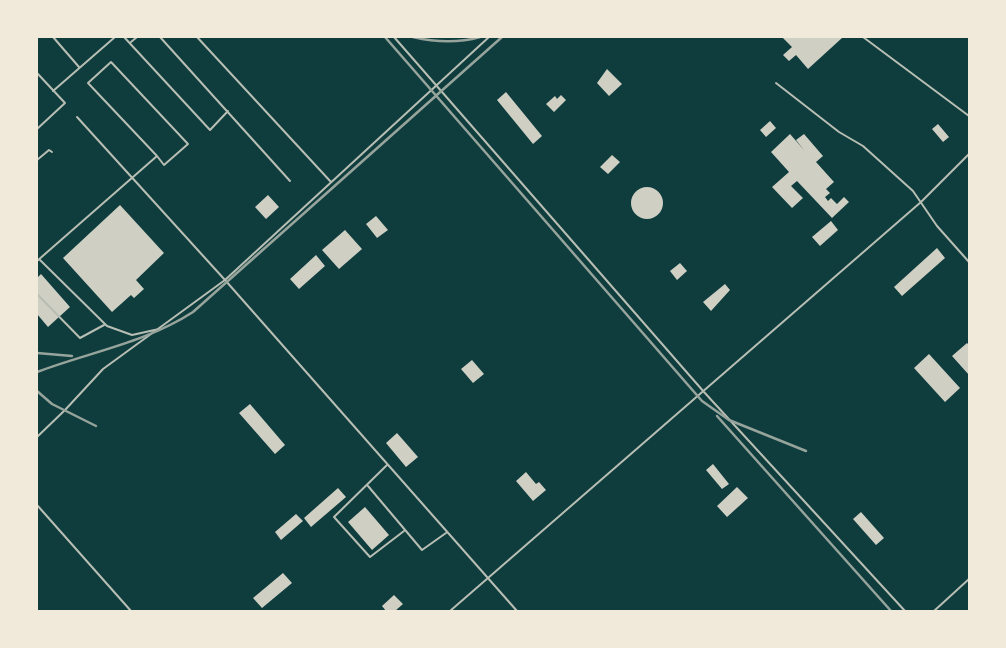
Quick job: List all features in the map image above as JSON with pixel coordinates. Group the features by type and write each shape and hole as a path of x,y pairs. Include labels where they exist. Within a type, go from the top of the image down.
{"lane":[{"path":"53,37 79,68"},
{"path":"53,91 115,37"},
{"path":"124,37 210,130 228,111"},
{"path":"130,43 137,37"},
{"path":"160,37 290,181"},
{"path":"197,37 331,182"},
{"path":"394,37 704,392 905,611"},
{"path":"37,437 103,369 225,280 489,37"},
{"path":"863,37 969,116"},
{"path":"111,62 188,144 164,165 157,156 88,83 111,62"},
{"path":"37,73 65,103 37,129"},
{"path":"776,83 839,132 863,146 913,191 937,226 969,262"},
{"path":"77,117 225,280 517,611"},
{"path":"37,160 49,150 52,152"},
{"path":"450,611 921,202 969,154"},
{"path":"157,156 134,179 38,260 105,324 132,335 160,329"},
{"path":"37,294 80,338 105,324"},
{"path":"388,465 334,517 370,558 404,531"},
{"path":"367,485 422,550 448,532"},
{"path":"37,505 131,611"},
{"path":"934,611 969,579"}],"building":[{"path":"782,37 842,38 808,69 796,55 789,61 783,55 792,47"},
{"path":"607,69 622,84 609,96 597,83"},
{"path":"506,92 542,136 533,144 497,100"},
{"path":"561,95 566,100 554,112 546,104 555,96 557,99"},
{"path":"770,121 776,128 766,137 760,130"},
{"path":"938,124 949,137 943,142 932,129"},
{"path":"790,134 804,150 796,140 804,134 823,156 816,162 834,182 826,189 830,193 825,197 828,201 831,198 837,204 844,197 849,202 832,218 797,181 791,186 803,198 792,208 772,187 789,172 771,152"},
{"path":"612,155 620,162 608,174 600,167"},
{"path":"647,187 658,192 663,203 658,214 647,219 636,214 631,203 636,192"},
{"path":"268,195 279,207 266,219 255,207"},
{"path":"120,205 164,253 136,280 144,289 134,298 131,295 112,312 63,258"},
{"path":"376,216 388,230 377,238 366,224"},
{"path":"831,221 838,230 820,246 812,237"},
{"path":"345,230 362,249 339,269 322,250"},
{"path":"937,248 945,258 902,296 894,287"},
{"path":"316,255 325,266 299,289 290,279"},
{"path":"680,263 687,271 677,280 670,271"},
{"path":"41,274 70,307 48,327 37,314 37,278"},
{"path":"725,284 730,290 711,311 703,302"},
{"path":"967,343 969,345 969,375 952,356"},
{"path":"929,354 960,388 945,402 914,368"},
{"path":"472,360 484,374 473,383 461,369"},
{"path":"250,404 285,445 275,454 239,413"},
{"path":"397,433 418,457 406,467 386,443"},
{"path":"713,464 729,484 722,489 706,470"},
{"path":"526,472 536,484 539,482 546,490 533,501 516,481"},
{"path":"737,487 748,498 727,517 717,506"},
{"path":"338,488 346,497 311,527 304,518"},
{"path":"365,507 389,535 372,550 348,522"},
{"path":"861,512 884,538 876,545 853,519"},
{"path":"296,514 303,521 281,540 275,532"},
{"path":"283,573 292,583 262,608 253,598"},
{"path":"394,595 403,604 395,611 386,611 382,606"}],"railway":[{"path":"385,37 702,401 729,420 806,451"},
{"path":"413,37 446,41 480,37"},
{"path":"37,372 156,332 193,312 502,37"},
{"path":"37,353 72,356"},
{"path":"37,391 52,404 96,426"},
{"path":"717,416 891,611"}]}
